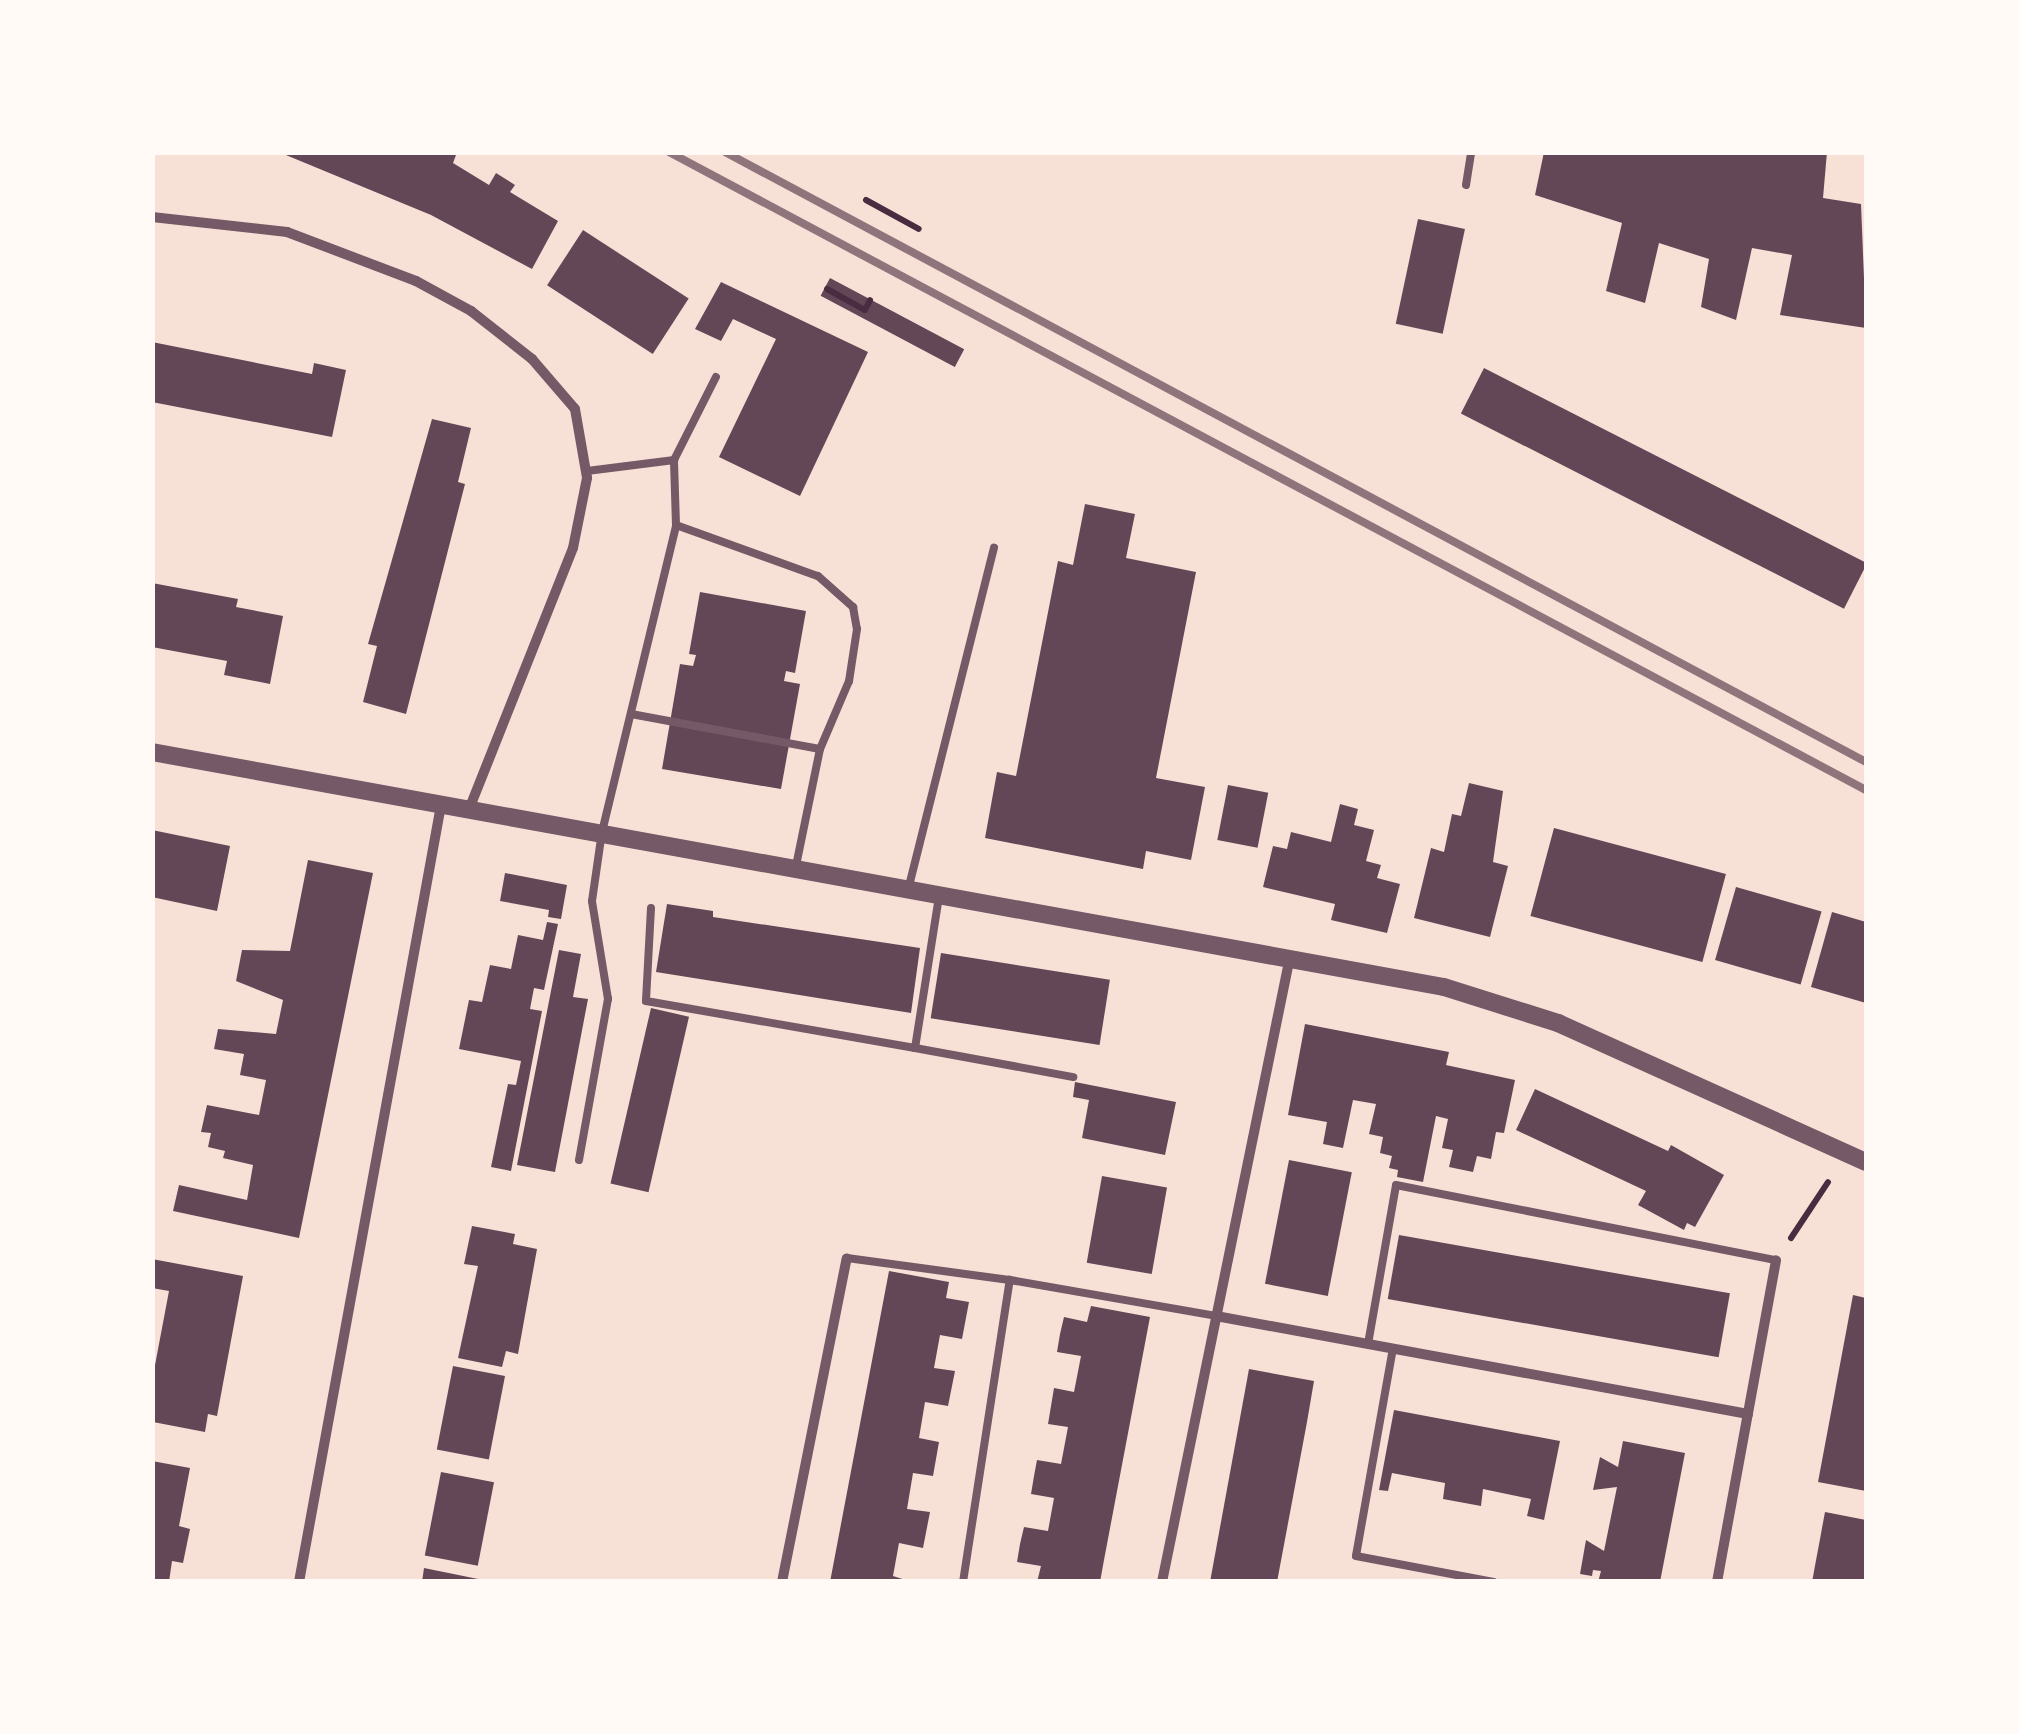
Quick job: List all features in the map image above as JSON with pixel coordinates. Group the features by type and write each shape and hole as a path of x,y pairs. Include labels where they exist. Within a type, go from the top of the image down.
{"street":[{"path":"152,217 287,232 352,252 471,311 532,360 575,409 587,471 573,548 469,811"},
{"path":"152,752 910,886 1444,987 1558,1023 1866,1162"},
{"path":"299,1582 441,805"},
{"path":"1162,1582 1290,957"},
{"path":"782,1582 847,1258"},
{"path":"1717,1582 1776,1260"},
{"path":"1216,1316 1748,1414"}],"lane":[{"path":"1466,185 1471,152"},
{"path":"579,1160 608,999 592,901 602,832 676,525 674,460 716,376"},
{"path":"587,471 674,460"},
{"path":"676,525 818,576 852,607 849,681 820,749 796,866"},
{"path":"910,886 994,547"},
{"path":"630,714 820,749"},
{"path":"915,1048 940,892"},
{"path":"651,908 646,1001 1073,1077"},
{"path":"1368,1344 1396,1186 1776,1260"},
{"path":"847,1258 1010,1280 1216,1316"},
{"path":"962,1582 1010,1280"},
{"path":"1393,1348 1356,1556 1494,1582"}],"path":[{"path":"866,200 919,229"},
{"path":"827,289 865,310 870,300"},
{"path":"1776,1260 1847,1153"}],"building":[{"path":"1544,152 1827,152 1823,198 1861,204 1866,328 1780,315 1792,255 1752,248 1736,320 1701,307 1709,259 1659,243 1645,303 1606,291 1622,223 1535,195"},
{"path":"281,153 456,155 453,163 489,185 496,173 515,185 510,192 558,221 532,269 431,215"},
{"path":"1418,219 1465,229 1443,334 1396,324"},
{"path":"583,230 689,299 653,354 547,285"},
{"path":"830,278 964,349 955,367 821,296"},
{"path":"721,282 868,352 800,496 719,457 776,339 733,319 721,341 695,329"},
{"path":"152,342 312,374 314,363 346,370 332,437 152,402"},
{"path":"1484,368 1866,563 1844,609 1461,413"},
{"path":"432,419 471,428 458,482 465,484 406,714 363,702 377,646 368,644"},
{"path":"1085,504 1135,514 1126,558 1196,572 1156,778 1205,787 1191,860 1146,851 1143,869 985,838 997,772 1016,776 1058,561 1073,565"},
{"path":"152,583 238,599 236,607 283,616 270,684 224,675 227,661 152,647"},
{"path":"700,592 806,611 795,673 786,671 784,681 800,684 781,789 662,769 680,664 693,666 696,655 689,654"},
{"path":"1469,783 1503,791 1493,862 1508,866 1490,937 1414,918 1431,848 1444,852 1452,814 1461,816"},
{"path":"1228,785 1268,793 1258,848 1217,840"},
{"path":"1340,804 1358,809 1354,825 1374,830 1366,861 1381,865 1377,878 1400,884 1387,933 1331,920 1335,904 1263,887 1273,846 1287,849 1291,832 1331,842"},
{"path":"1554,828 1726,874 1702,962 1530,916"},
{"path":"152,830 230,846 217,911 152,897"},
{"path":"308,860 373,873 299,1238 173,1211 179,1185 247,1200 253,1165 223,1158 225,1151 208,1147 211,1133 201,1132 207,1105 259,1115 266,1080 240,1075 244,1054 214,1049 218,1029 276,1034 283,1000 236,981 242,950 290,951"},
{"path":"505,873 567,885 561,919 548,917 549,910 500,901"},
{"path":"1736,887 1822,912 1801,985 1715,960"},
{"path":"667,904 713,911 713,917 920,948 911,1013 656,972"},
{"path":"1832,912 1866,922 1866,1003 1811,987"},
{"path":"547,922 558,924 544,990 534,988 530,1009 542,1011 511,1171 491,1167 508,1084 516,1085 521,1061 459,1049 469,1000 482,1002 490,965 511,969 518,935 543,940"},
{"path":"559,950 581,954 573,997 588,999 555,1172 517,1165"},
{"path":"941,953 1110,980 1100,1045 931,1018"},
{"path":"651,1008 689,1017 649,1192 611,1183"},
{"path":"1305,1024 1449,1052 1446,1065 1515,1080 1504,1133 1496,1132 1491,1159 1477,1156 1473,1172 1449,1167 1453,1150 1442,1148 1448,1119 1436,1116 1423,1182 1397,1177 1398,1170 1389,1168 1392,1156 1380,1153 1383,1137 1369,1134 1376,1104 1353,1100 1343,1148 1323,1144 1327,1122 1288,1115"},
{"path":"1075,1082 1176,1102 1165,1155 1082,1138 1089,1100 1073,1097"},
{"path":"1535,1089 1668,1151 1671,1145 1724,1175 1695,1227 1687,1223 1684,1230 1638,1205 1646,1191 1516,1130"},
{"path":"1289,1160 1352,1172 1328,1296 1265,1284"},
{"path":"1102,1176 1167,1187 1152,1274 1087,1263"},
{"path":"472,1226 515,1234 513,1244 537,1249 518,1354 506,1351 502,1367 458,1358 478,1266 464,1264"},
{"path":"1399,1235 1730,1293 1719,1357 1388,1299"},
{"path":"152,1259 243,1276 217,1416 208,1414 205,1432 153,1422 152,1381 169,1291 152,1288"},
{"path":"889,1271 949,1282 946,1298 969,1302 962,1339 940,1335 934,1368 955,1371 948,1406 925,1402 919,1438 939,1442 933,1476 913,1473 907,1509 930,1512 923,1548 899,1543 893,1576 912,1582 830,1582"},
{"path":"1853,1295 1866,1298 1866,1491 1818,1482"},
{"path":"1091,1306 1150,1317 1100,1582 1037,1582 1041,1566 1017,1562 1020,1544 1024,1527 1048,1531 1054,1498 1031,1494 1037,1460 1061,1464 1068,1427 1048,1424 1054,1388 1074,1392 1081,1356 1057,1352 1060,1334 1064,1317 1087,1322"},
{"path":"453,1366 505,1376 489,1460 437,1449"},
{"path":"1249,1369 1314,1381 1307,1422 1277,1582 1210,1582"},
{"path":"1394,1410 1560,1441 1544,1520 1527,1516 1531,1499 1483,1489 1481,1506 1443,1499 1445,1483 1392,1473 1388,1491 1379,1490"},
{"path":"1623,1441 1685,1453 1660,1582 1598,1582 1601,1571 1593,1570 1592,1576 1580,1574 1586,1540 1604,1551 1617,1487 1593,1490 1600,1457 1618,1467"},
{"path":"152,1461 190,1468 179,1526 190,1529 183,1563 172,1561 169,1582 152,1582"},
{"path":"441,1472 494,1482 478,1566 425,1555"},
{"path":"1825,1512 1866,1520 1866,1582 1812,1582"},
{"path":"424,1568 483,1580 483,1582 422,1582"}],"railway":[{"path":"669,152 1866,790"},
{"path":"725,152 1866,762"}]}
